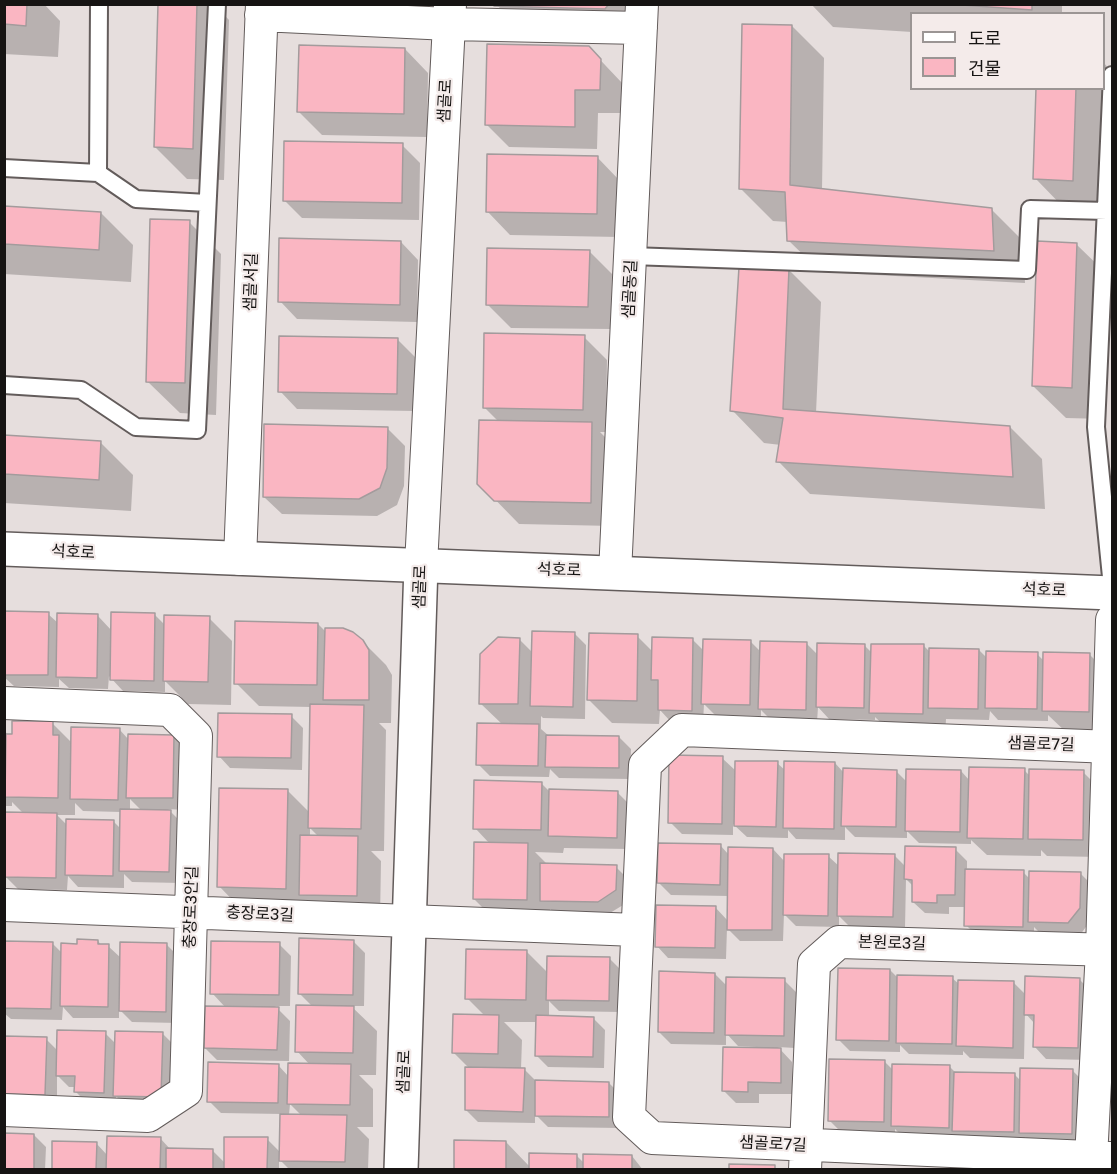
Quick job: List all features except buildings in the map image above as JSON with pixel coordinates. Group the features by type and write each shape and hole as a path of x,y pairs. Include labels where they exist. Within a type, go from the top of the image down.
{"main road":[{"name":"석호로","path":"4,549 1113,593"},
{"name":"샘골로","path":"401,1170 421,565"}],"street":[{"path":"261,10 641,16"},
{"name":"샘골서길","path":"240,559 261,10"},
{"name":"샘골로","path":"421,565 450,14"},
{"name":"샘골동길","path":"615,573 641,16"},
{"path":"1102,1158 1113,620"},
{"name":"충장로3안길","path":"4,703 170,710 196,736 186,1092 148,1116 4,1110"},
{"name":"샘골로7길","path":"1102,1158 805,1157 651,1138 629,1117 645,765 682,730 1111,747"},
{"name":"충장로3길","path":"4,905 408,921"},
{"path":"408,921 636,930"},
{"name":"본원로3길","path":"805,1157 814,964 839,942 1107,950"}],"lane":[{"path":"98,173 99,4"},
{"path":"4,385 81,390 136,427 196,430 217,4"},
{"path":"1113,75 1107,211 1108,292 1104,427 1113,587"},
{"path":"4,168 98,173 136,199 207,203"},
{"path":"631,256 1027,270 1030,209 1107,211"}]}
